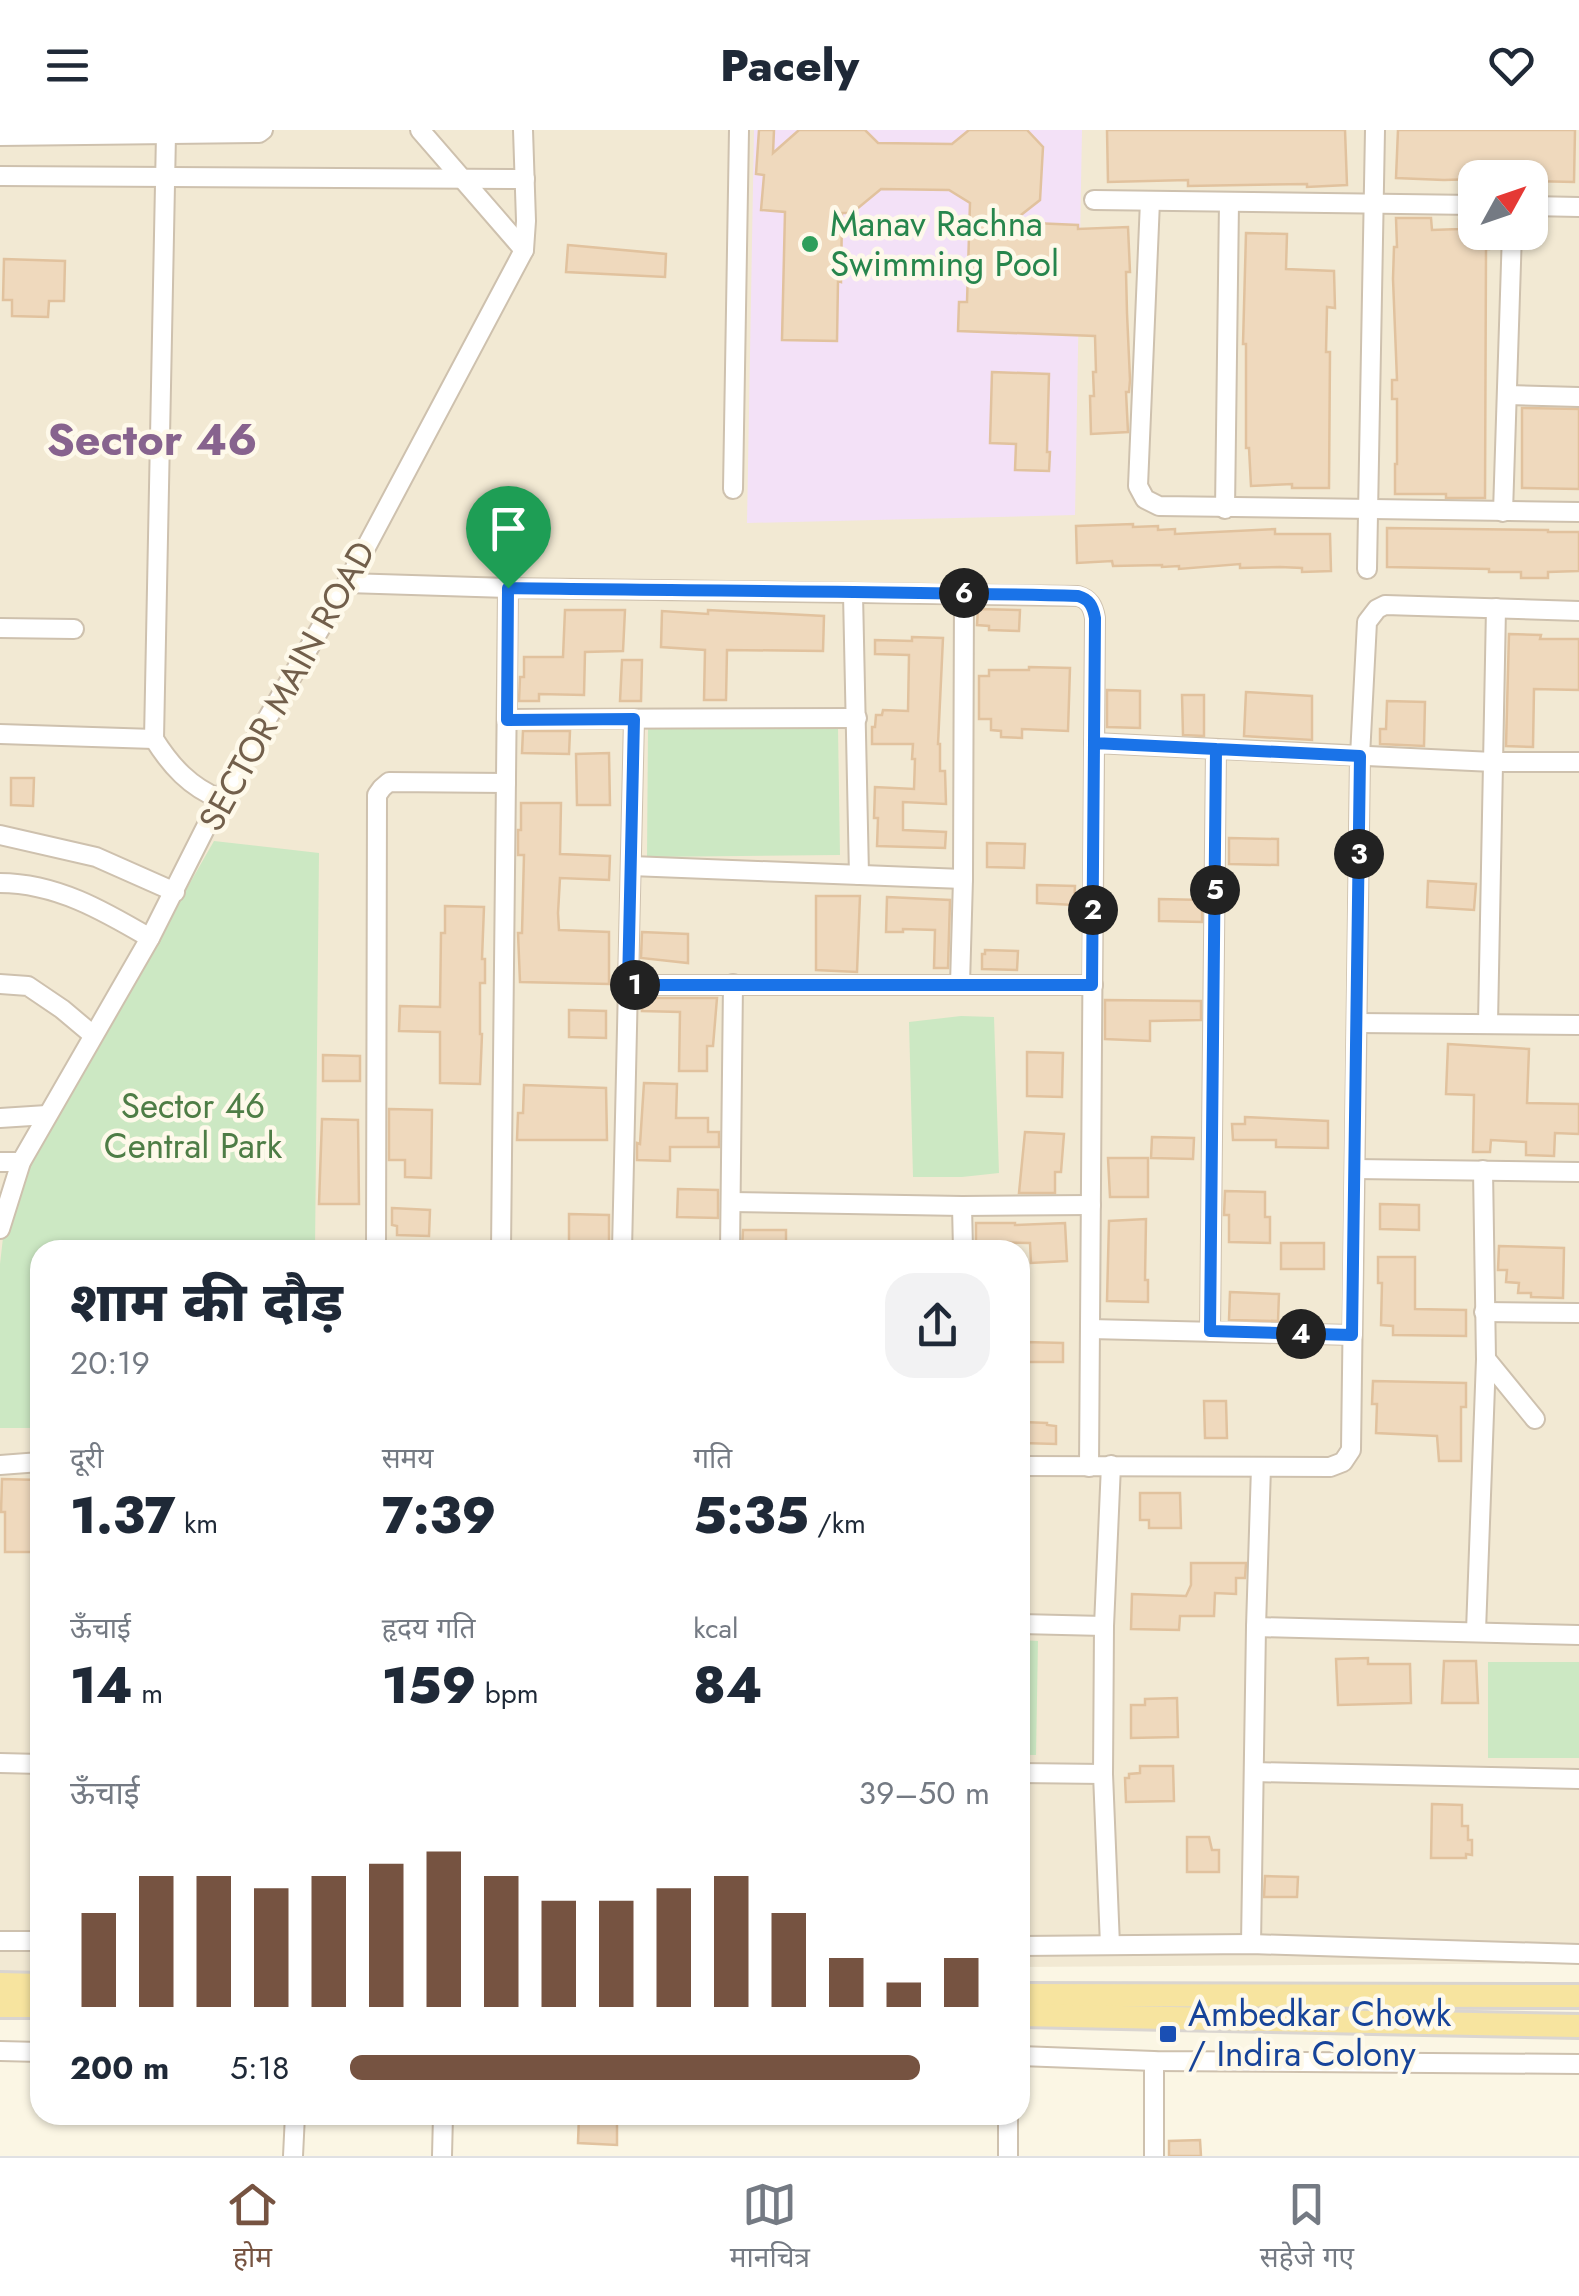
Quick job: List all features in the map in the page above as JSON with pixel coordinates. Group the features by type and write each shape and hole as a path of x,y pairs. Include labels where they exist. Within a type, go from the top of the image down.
{"main road":[{"path":"0,1984 30,1984"},
{"path":"1030,1995 1579,1996"},
{"path":"0,2006 30,2006"},
{"path":"1030,2016 1579,2026"}],"street":[{"path":"420,130 524,250"},
{"name":"SECTOR MAIN ROAD","path":"0,1229 21,1162 150,938 220,799 347,583 524,250 524,130"},
{"path":"734,488 739,130"},
{"path":"1366,569 1376,130"},
{"path":"0,136 259,131"},
{"path":"166,134 154,739 185,778 220,799"},
{"path":"0,176 525,180"},
{"path":"1094,200 1458,205"},
{"path":"1150,200 1138,486 1146,499 1159,506 1224,509 1579,512"},
{"path":"1224,509 1230,202"},
{"path":"1548,206 1579,206"},
{"path":"1503,512 1511,250"},
{"path":"1506,395 1579,396"},
{"path":"347,583 964,593 1078,596 1089,602 1095,618 1089,1467"},
{"path":"501,1240 508,588"},
{"path":"960,984 964,593"},
{"path":"853,594 859,875"},
{"path":"1030,1466 1330,1467 1343,1462 1351,1450 1360,756 1367,622 1371,614 1385,605 1579,612"},
{"path":"1488,1023 1496,608"},
{"path":"0,628 74,629"},
{"path":"507,720 857,718"},
{"path":"622,1240 634,719"},
{"path":"0,734 154,739"},
{"path":"1094,743 1494,762 1579,762"},
{"path":"1210,1331 1216,749"},
{"path":"376,1240 378,795 389,782 506,782"},
{"path":"0,836 96,856 175,892"},
{"path":"631,866 963,879"},
{"path":"0,883 74,898 150,938"},
{"path":"0,984 28,986 93,1035"},
{"path":"730,1240 733,984"},
{"path":"628,985 1092,985"},
{"path":"1357,1023 1579,1025"},
{"path":"0,1118 48,1114"},
{"path":"0,1162 21,1162"},
{"path":"1355,1169 1579,1172"},
{"path":"1476,1631 1486,1359 1484,1170"},
{"path":"730,1202 1091,1206"},
{"path":"962,1206 963,1240"},
{"path":"1484,1312 1579,1314"},
{"path":"1090,1329 1352,1335"},
{"path":"1486,1359 1535,1419"},
{"path":"0,1465 30,1463"},
{"path":"1110,1944 1103,1774 1111,1465"},
{"path":"1251,1944 1261,1467"},
{"path":"1030,1624 1104,1626"},
{"path":"1256,1627 1579,1635"},
{"path":"0,1763 30,1764"},
{"path":"1030,1772 1103,1774"},
{"path":"1254,1772 1579,1779"},
{"path":"0,1940 30,1941"},
{"path":"1030,1946 1251,1944 1579,1954"},
{"path":"0,2051 30,2052"},
{"path":"1030,2056 1579,2064"},
{"path":"1154,2060 1154,2156"},
{"path":"294,2125 294,2156"},
{"path":"442,2156 443,2125"},
{"path":"1008,2125 1008,2156"}],"shaded area":[{"path":"0,130 1579,130 1579,1963 1030,1967 1030,1240 30,1240 30,1971 0,1971"},
{"path":"754,130 1082,130 1075,515 747,523"}],"green space":[{"path":"648,728 838,729 840,855 647,857"},
{"name":"Sector 46 Central Park","path":"214,841 319,853 315,1240 30,1240 30,1428 0,1428 0,1264 4,1229 29,1163"},
{"path":"994,1017 999,1173 913,1177 909,1022"},
{"path":"1030,1641 1038,1641 1036,1755 1030,1755"},
{"path":"1488,1662 1579,1662 1579,1758 1488,1758"}],"building":[{"path":"759,130 774,130 773,153 799,130 865,130 878,143 952,144 969,130 1027,130 1043,147 1040,200 1012,222 1078,225 1078,229 1128,227 1128,432 1091,434 1095,336 958,331 959,302 967,302 970,203 949,190 881,189 852,213 842,213 837,341 782,340 785,212 761,210 764,175 756,174"},
{"path":"1107,130 1345,130 1347,185 1188,186 1188,180 1108,182"},
{"path":"1398,130 1575,130 1574,182 1548,181 1548,160 1458,160 1458,180 1396,178"},
{"path":"1396,218 1431,218 1432,230 1458,229 1458,250 1486,250 1485,498 1395,494 1397,399 1392,399 1392,380 1397,380 1393,279"},
{"path":"1246,233 1287,234 1286,269 1334,271 1335,308 1327,307 1329,488 1292,488 1292,484 1251,486 1243,344"},
{"path":"568,245 666,254 665,277 566,272"},
{"path":"4,259 65,261 64,301 49,301 48,317 12,316 12,300 3,300"},
{"path":"992,372 1049,374 1049,471 1015,470 1016,444 990,443"},
{"path":"1522,408 1579,409 1579,489 1522,488"},
{"path":"1076,526 1158,526 1158,530 1175,529 1175,534 1275,529 1275,534 1330,534 1331,571 1240,568 1240,564 1179,569 1162,565 1113,566 1112,561 1077,563"},
{"path":"1387,528 1579,532 1579,571 1548,572 1548,578 1521,578 1521,572 1489,569 1387,567"},
{"path":"978,609 1020,610 1019,631 989,630 989,626 977,625"},
{"path":"565,610 625,610 623,651 585,652 584,695 539,694 539,701 519,701 524,657 563,657"},
{"path":"708,610 824,616 823,651 727,650 726,700 704,700 705,650 661,647 662,611 708,614"},
{"path":"1509,634 1579,639 1579,690 1534,689 1533,747 1506,746"},
{"path":"912,637 943,638 938,744 940,771 945,771 946,804 903,802 903,830 946,832 945,848 877,846 875,787 914,789 915,759 913,744 872,744 876,715 882,715 883,710 908,711 909,655 875,654 875,640 912,641"},
{"path":"622,660 642,660 641,701 620,701"},
{"path":"1070,668 1068,731 1022,729 1022,738 1001,737 1001,731 991,730 991,719 979,719 979,676 989,676 989,670"},
{"path":"1107,690 1140,691 1140,728 1107,727"},
{"path":"1246,692 1312,696 1312,740 1244,736"},
{"path":"1182,695 1204,695 1204,736 1183,735"},
{"path":"1387,701 1425,702 1424,746 1380,744 1380,729 1386,729"},
{"path":"523,731 570,731 569,754 522,753"},
{"path":"609,753 610,805 577,805 576,754"},
{"path":"11,778 34,778 33,806 11,805"},
{"path":"521,803 561,803 560,854 610,856 609,880 560,878 558,913 559,930 609,932 609,984 520,982 518,933 522,933 524,855 518,855"},
{"path":"1229,838 1278,839 1278,865 1229,864"},
{"path":"987,843 1025,844 1024,868 987,867"},
{"path":"1428,881 1476,884 1474,910 1427,907"},
{"path":"1037,885 1075,886 1074,905 1037,903"},
{"path":"816,896 860,896 857,972 816,970"},
{"path":"887,897 950,900 948,968 934,968 935,930 886,932"},
{"path":"1159,899 1202,900 1202,922 1159,921"},
{"path":"445,906 484,907 480,1084 440,1083 440,1032 399,1031 400,1006 440,1007"},
{"path":"642,932 688,934 688,963 641,958"},
{"path":"985,950 1018,951 1017,970 982,969"},
{"path":"643,998 717,998 713,1046 707,1046 707,1071 679,1071 680,1012 642,1011"},
{"path":"1105,1000 1201,1001 1201,1020 1150,1021 1150,1041 1105,1039"},
{"path":"569,1010 606,1011 606,1038 569,1037"},
{"path":"1448,1044 1529,1049 1527,1103 1579,1104 1579,1134 1555,1133 1554,1156 1526,1155 1526,1142 1491,1140 1490,1152 1473,1152 1474,1095 1446,1094"},
{"path":"1027,1052 1063,1053 1062,1097 1027,1096"},
{"path":"323,1055 360,1056 360,1081 323,1081"},
{"path":"644,1083 677,1084 676,1118 708,1118 708,1132 719,1132 719,1147 670,1147 670,1161 637,1160"},
{"path":"524,1085 606,1088 607,1140 517,1140"},
{"path":"389,1109 432,1110 431,1178 405,1177 405,1160 389,1160"},
{"path":"1245,1117 1328,1121 1328,1148 1276,1147 1276,1140 1233,1140 1232,1124 1245,1124"},
{"path":"322,1119 358,1120 359,1204 319,1204"},
{"path":"1025,1132 1064,1134 1061,1172 1055,1172 1055,1193 1019,1193"},
{"path":"1152,1137 1194,1138 1193,1159 1151,1158"},
{"path":"1108,1158 1148,1158 1148,1197 1110,1197"},
{"path":"678,1189 718,1190 718,1218 677,1217"},
{"path":"1225,1191 1265,1192 1270,1243 1229,1242"},
{"path":"1380,1204 1419,1205 1419,1230 1380,1229"},
{"path":"392,1208 430,1210 429,1236 397,1235 397,1226 392,1225"},
{"path":"569,1214 609,1215 609,1240 569,1240"},
{"path":"1146,1219 1148,1302 1107,1301 1109,1221"},
{"path":"976,1223 1065,1223 1067,1261 1031,1263 1030,1240 976,1240"},
{"path":"743,1230 786,1230 786,1240 742,1240"},
{"path":"1281,1243 1324,1243 1324,1269 1281,1269"},
{"path":"1499,1246 1564,1248 1563,1298 1518,1293 1519,1283 1506,1282 1507,1270 1498,1270"},
{"path":"1378,1257 1415,1257 1415,1309 1466,1310 1466,1336 1393,1335 1393,1326 1381,1325"},
{"path":"1230,1292 1279,1294 1278,1321 1229,1320"},
{"path":"1030,1342 1063,1343 1063,1362 1030,1362"},
{"path":"1373,1381 1466,1383 1466,1407 1461,1407 1461,1461 1439,1461 1437,1436 1376,1433"},
{"path":"1204,1401 1226,1401 1227,1438 1205,1438"},
{"path":"1030,1422 1056,1426 1056,1444 1030,1443"},
{"path":"2,1479 30,1480 30,1552 5,1552 5,1512 1,1512"},
{"path":"1140,1493 1180,1493 1181,1528 1149,1528 1149,1520 1140,1520"},
{"path":"1191,1563 1246,1563 1245,1578 1236,1578 1236,1594 1215,1593 1214,1616 1180,1616 1179,1630 1131,1629 1132,1594 1186,1596 1191,1585"},
{"path":"1368,1658 1368,1664 1410,1664 1411,1703 1338,1705 1336,1659"},
{"path":"1444,1661 1476,1661 1478,1703 1442,1703"},
{"path":"1177,1698 1178,1737 1131,1738 1131,1705 1145,1705 1145,1699"},
{"path":"1140,1766 1173,1766 1174,1801 1126,1802 1125,1778 1140,1773"},
{"path":"1432,1804 1462,1805 1462,1826 1468,1826 1472,1855 1431,1858"},
{"path":"1187,1837 1209,1837 1212,1850 1219,1850 1219,1872 1187,1872"},
{"path":"1265,1876 1298,1877 1297,1897 1264,1897"},
{"path":"579,2125 617,2125 617,2145 578,2143"},
{"path":"1200,2140 1201,2156 1169,2156 1169,2141"}],"place":[{"name":"Manav Rachna Swimming Pool","path":"810,244"},
{"name":"Ambedkar Chowk / Indira Colony","path":"1168,2034"}],"district":[{"name":"Sector 46","path":"152,439"}],"route":[{"path":"508,588 507,720 634,719 628,985 1092,985 1094,743 1360,756 1352,1335 1210,1331 1216,749 1094,743 1095,618 1089,602 1078,596 964,593 508,588"}]}
